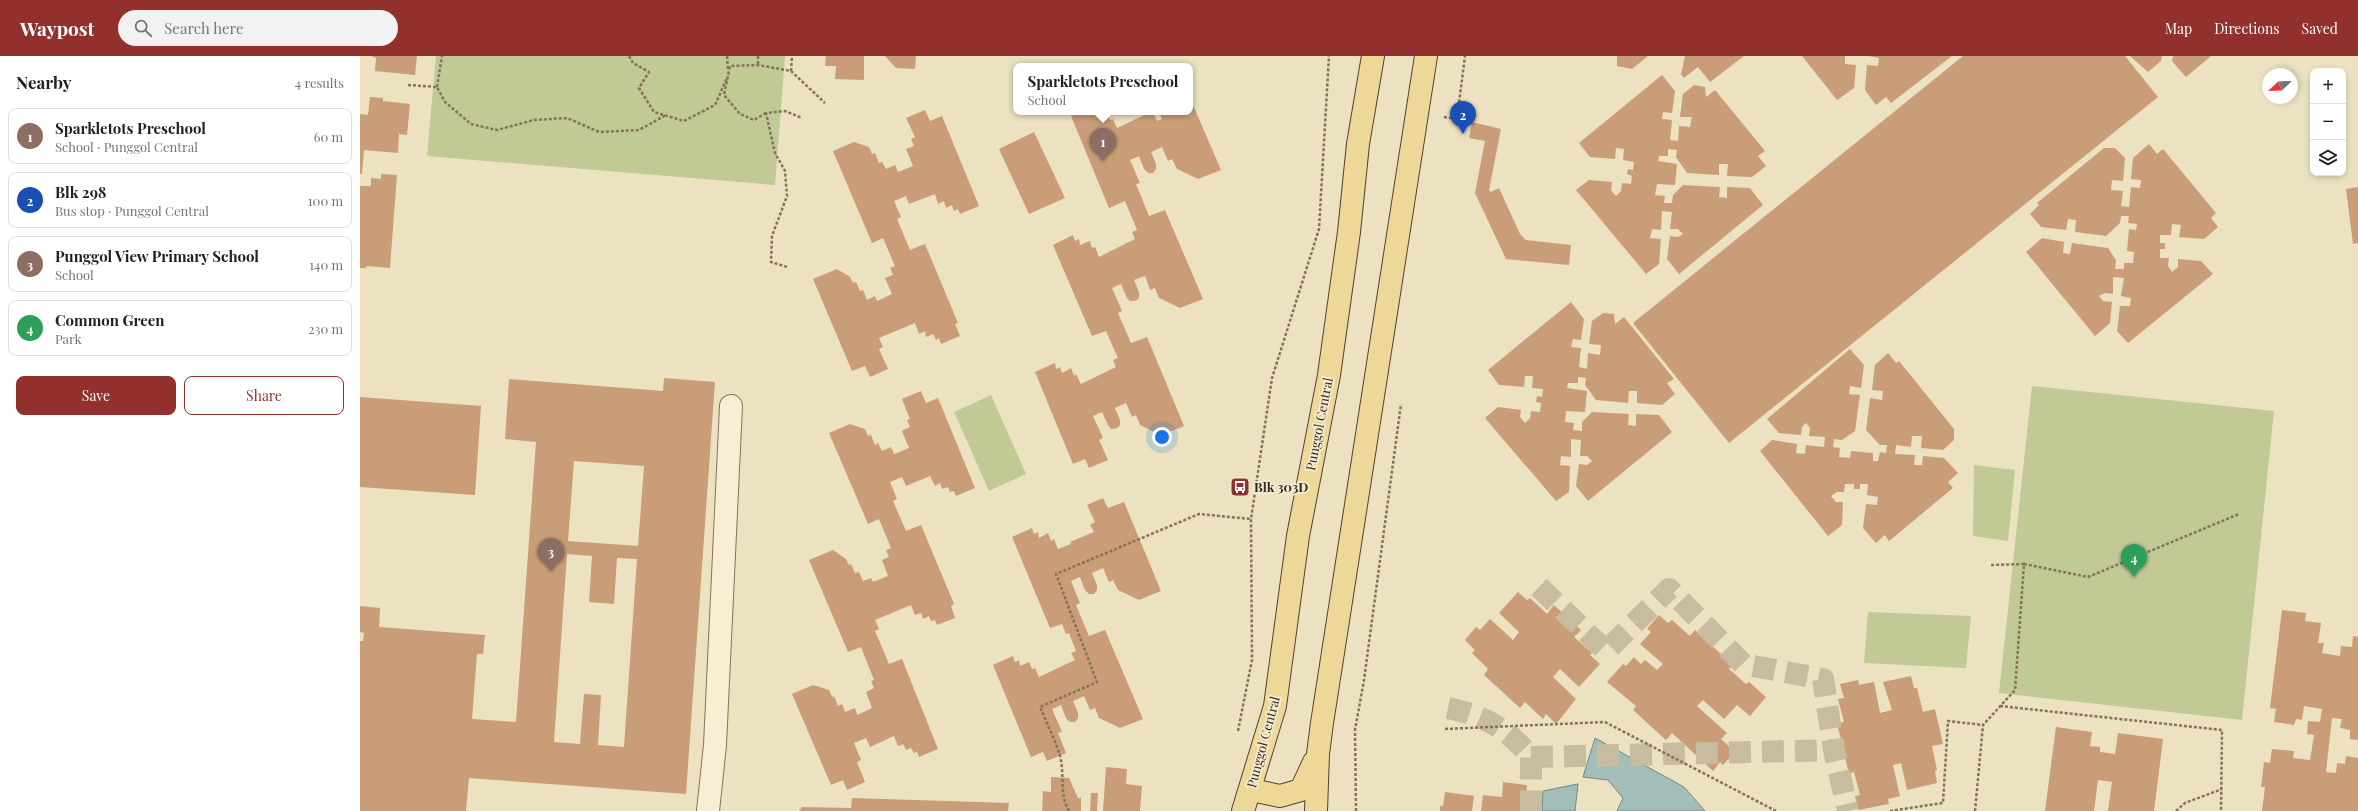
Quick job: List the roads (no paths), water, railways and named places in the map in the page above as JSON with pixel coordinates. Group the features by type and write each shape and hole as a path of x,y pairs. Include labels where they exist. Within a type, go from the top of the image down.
{"main road":[{"name":"Punggol Central","path":"1243,811 1251,790 1275,706 1298,536 1329,375 1349,232 1358,144 1373,56"},
{"path":"1316,811 1318,754 1426,56"},
{"path":"1251,790 1280,796 1301,790 1318,754"}],"lane":[{"path":"708,811 715,745 731,406"}],"water":[{"path":"1595,738 1684,787 1705,811 1617,811 1623,798 1608,780 1583,777"},
{"path":"1578,784 1575,811 1542,811 1543,791"}],"tunnel":[{"path":"1539,587 1606,651 1669,589 1743,664 1823,679 1834,750 1848,811"},
{"path":"1448,708 1484,719 1513,738 1531,757 1531,811"},
{"path":"1531,757 1834,750"}],"place":[{"name":"Blk 298","path":"1463,134"},
{"name":"Sparkletots Preschool","path":"1103,161"},
{"name":"Blk 303D","path":"1240,487"},
{"name":"Punggol View Primary School","path":"551,571"},
{"name":"Common Green","path":"2134,577"}]}
